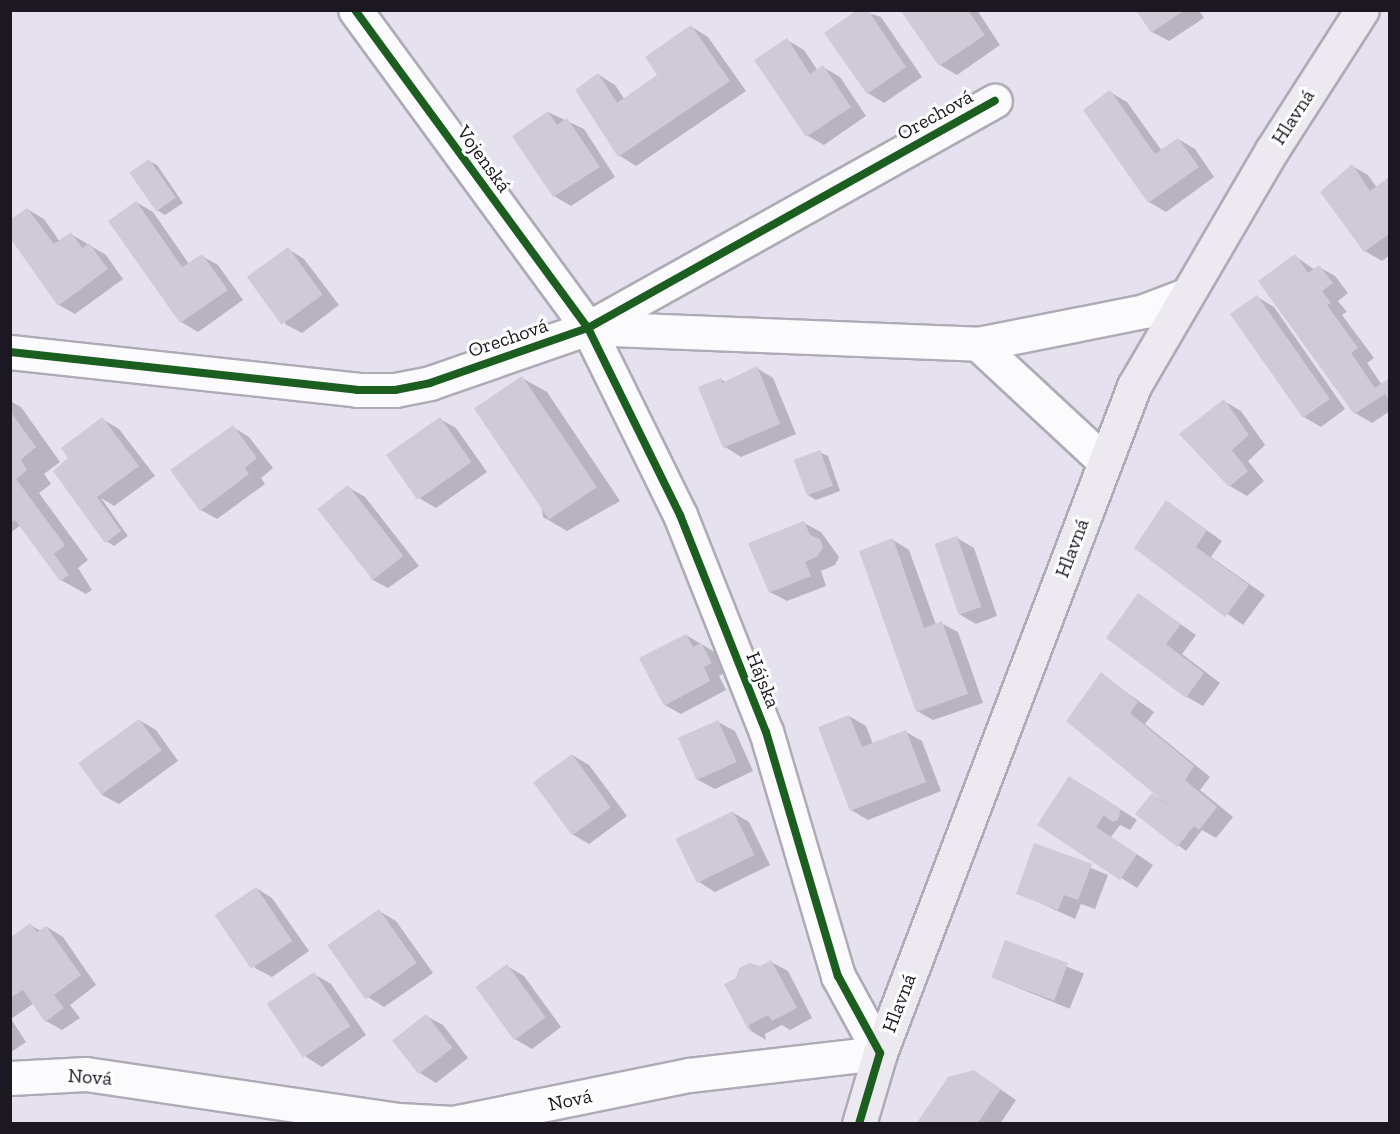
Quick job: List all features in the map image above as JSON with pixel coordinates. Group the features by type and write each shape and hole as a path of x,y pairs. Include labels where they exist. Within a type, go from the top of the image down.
{"main road":[{"name":"Hlavná","path":"859,1124 880,1053 1134,386 1272,150 1362,10"}],"street":[{"name":"Vojenská","path":"354,10 588,328"},
{"name":"Orechová","path":"10,352 286,383 396,390 430,383 588,328 996,100"},
{"name":"Orechová","path":"588,328 978,344 1144,311 1186,295"},
{"name":"Hájska","path":"588,328 684,526 766,732 838,976 880,1053"},
{"path":"978,344 1104,461"},
{"name":"Nová","path":"10,1078 86,1074 399,1120 453,1123 689,1075 880,1053"}],"building":[{"path":"857,10 868,10 906,67 867,94 824,33"},
{"path":"900,10 968,10 985,35 939,66"},
{"path":"1136,10 1185,10 1151,33"},
{"path":"691,25 730,81 618,157 575,90 598,73 617,103 657,75 645,57"},
{"path":"787,38 810,74 823,65 851,107 806,137 754,60"},
{"path":"1110,90 1155,154 1178,138 1199,167 1148,203 1083,110"},
{"path":"548,111 557,125 567,118 600,167 553,197 512,136"},
{"path":"149,159 176,198 156,211 129,173"},
{"path":"1352,164 1370,191 1389,177 1389,234 1364,252 1320,192"},
{"path":"136,201 182,267 202,254 228,290 180,323 108,221"},
{"path":"27,208 54,244 71,232 82,248 89,243 108,269 58,306 10,238 10,220"},
{"path":"288,247 323,295 281,325 247,277"},
{"path":"1295,254 1308,273 1319,265 1333,283 1322,291 1331,303 1327,305 1358,348 1351,353 1375,388 1389,378 1389,400 1385,394 1354,414 1258,281"},
{"path":"1257,295 1330,399 1303,418 1230,314"},
{"path":"757,366 780,424 723,448 698,387 721,378 722,383"},
{"path":"522,376 597,487 549,520 474,408"},
{"path":"1224,399 1249,435 1232,450 1248,471 1229,487 1179,434"},
{"path":"10,411 36,447 21,460 27,470 16,479 65,545 54,554 69,575 60,581 15,520 10,523"},
{"path":"102,417 139,466 97,497 121,531 105,543 53,471 68,458 61,448"},
{"path":"440,417 472,462 417,500 386,455"},
{"path":"233,425 257,458 245,468 249,474 200,511 170,470"},
{"path":"820,450 833,486 807,495 794,460"},
{"path":"348,485 403,556 373,580 317,509"},
{"path":"1166,500 1207,530 1196,547 1249,585 1225,617 1134,548"},
{"path":"804,521 810,535 820,539 823,547 818,556 805,562 811,576 769,593 748,543"},
{"path":"957,536 981,607 959,615 934,544"},
{"path":"893,538 924,628 942,621 968,694 916,712 859,551"},
{"path":"1138,593 1181,624 1166,644 1204,673 1186,698 1106,638"},
{"path":"686,634 693,647 701,643 712,663 704,667 710,681 664,706 639,658"},
{"path":"1101,672 1138,702 1130,713 1194,766 1185,780 1217,807 1199,830 1194,826 1177,847 1135,814 1152,793 1174,810 1066,721"},
{"path":"849,715 862,747 906,730 926,782 850,811 818,727"},
{"path":"139,719 162,751 101,795 78,763"},
{"path":"718,720 737,762 697,780 678,738"},
{"path":"572,754 611,807 572,836 533,782"},
{"path":"1069,776 1121,809 1118,820 1112,822 1104,815 1096,827 1137,854 1120,880 1037,825"},
{"path":"733,811 754,855 697,883 675,839"},
{"path":"1034,843 1092,864 1078,900 1064,895 1058,910 1016,894"},
{"path":"256,887 292,941 251,969 215,915"},
{"path":"379,909 417,963 365,999 327,945"},
{"path":"30,923 37,932 46,926 81,975 54,995 64,1008 45,1022 23,990 10,998 10,938"},
{"path":"1005,940 1068,963 1054,1001 991,978"},
{"path":"771,960 797,1008 772,1021 768,1015 749,1025 750,1033 724,984 736,978 739,968 750,963 760,966"},
{"path":"507,964 546,1017 514,1040 475,987"},
{"path":"314,972 350,1026 303,1058 267,1004"},
{"path":"426,1014 452,1048 419,1074 392,1040"},
{"path":"974,1070 1001,1089 977,1124 916,1124 948,1077"}],"cycle path":[{"path":"355,10 588,328 680,515 766,732 838,976 880,1053 859,1124"},
{"path":"10,352 357,390 395,390 430,383 588,328 995,101"}]}
